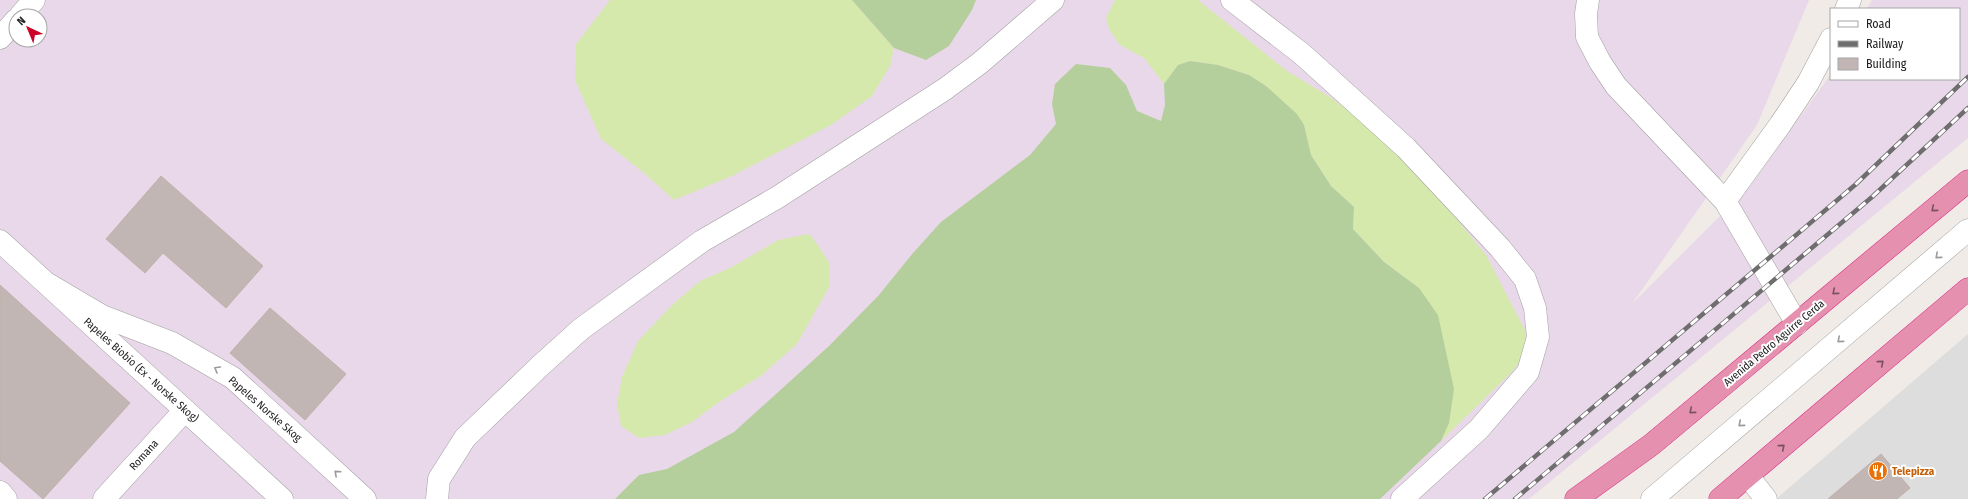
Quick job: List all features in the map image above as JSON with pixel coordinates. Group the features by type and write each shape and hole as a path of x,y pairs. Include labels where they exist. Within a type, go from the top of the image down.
{"highway":[{"name":"Avenida Pedro Aguirre Cerda","path":"1576,499 1651,445 1968,181"},
{"path":"1720,499 1968,289"}],"street":[{"path":"27,8 34,0"},
{"path":"437,499 438,479 465,438 581,329 702,241 784,193 945,89 980,63 1053,0"},
{"path":"1232,0 1302,54 1406,148 1500,248 1525,279 1535,308 1538,337 1528,372 1479,429 1402,499"},
{"path":"1588,0 1586,14 1587,37 1600,62 1616,86 1725,201 1797,324"},
{"path":"0,38 8,29"},
{"path":"1725,201 1780,125 1808,83 1830,41"},
{"path":"1652,499 1968,230"},
{"name":"Papeles Biobío (Ex - Norske Skog)","path":"0,241 282,499"},
{"name":"Papeles Norske Skog","path":"46,283 102,316 172,343 233,378 365,499"},
{"name":"Romana","path":"104,499 185,410"},
{"path":"1748,476 1766,499"},
{"path":"0,492 6,499"}],"shaded area":[{"path":"0,0 1809,0 1757,125 1632,304 1751,185 1830,75 1830,80 1960,80 1960,8 1868,8 1872,0 1968,0 1968,138 1529,499 0,499"},
{"path":"1968,334 1968,499 1776,499"}],"green space":[{"path":"610,0 852,0 894,48 890,66 872,96 831,125 732,176 674,200 644,173 601,139 575,80 576,44"},
{"path":"852,0 976,0 972,10 949,46 926,60 894,48"},
{"path":"1115,0 1198,0 1287,71 1330,97 1398,147 1486,255 1525,330 1528,351 1512,372 1441,441 1449,423 1419,288 1384,262 1353,229 1354,207 1331,186 1311,155 1304,125 1266,86 1249,75 1218,65 1190,61 1178,65 1164,84 1144,58 1120,45 1110,31 1106,18"},
{"path":"1190,61 1218,65 1249,75 1266,86 1297,114 1304,125 1311,155 1331,186 1354,207 1353,229 1384,262 1419,288 1438,315 1454,389 1449,423 1441,441 1380,499 615,499 639,475 667,469 734,432 829,346 879,295 913,253 941,222 1030,155 1056,124 1052,104 1055,84 1076,64 1110,68 1126,85 1137,111 1161,121 1165,105 1164,84 1178,65"},
{"path":"809,234 829,263 829,287 797,344 762,375 719,402 692,422 665,435 639,438 621,426 617,403 622,377 638,341 672,305 700,281 732,267 778,240"}],"building":[{"path":"161,176 263,266 226,308 163,253 145,273 106,239"},
{"path":"0,285 130,403 43,499 0,461"},
{"path":"270,308 346,374 305,420 230,353"},
{"name":"Telepizza","path":"1881,454 1910,488 1897,499 1828,499"}],"railway":[{"path":"1485,499 1855,185 1968,77"},
{"path":"1515,499 1872,197 1968,108"}],"place":[{"name":"Telepizza","path":"1878,471"}]}
